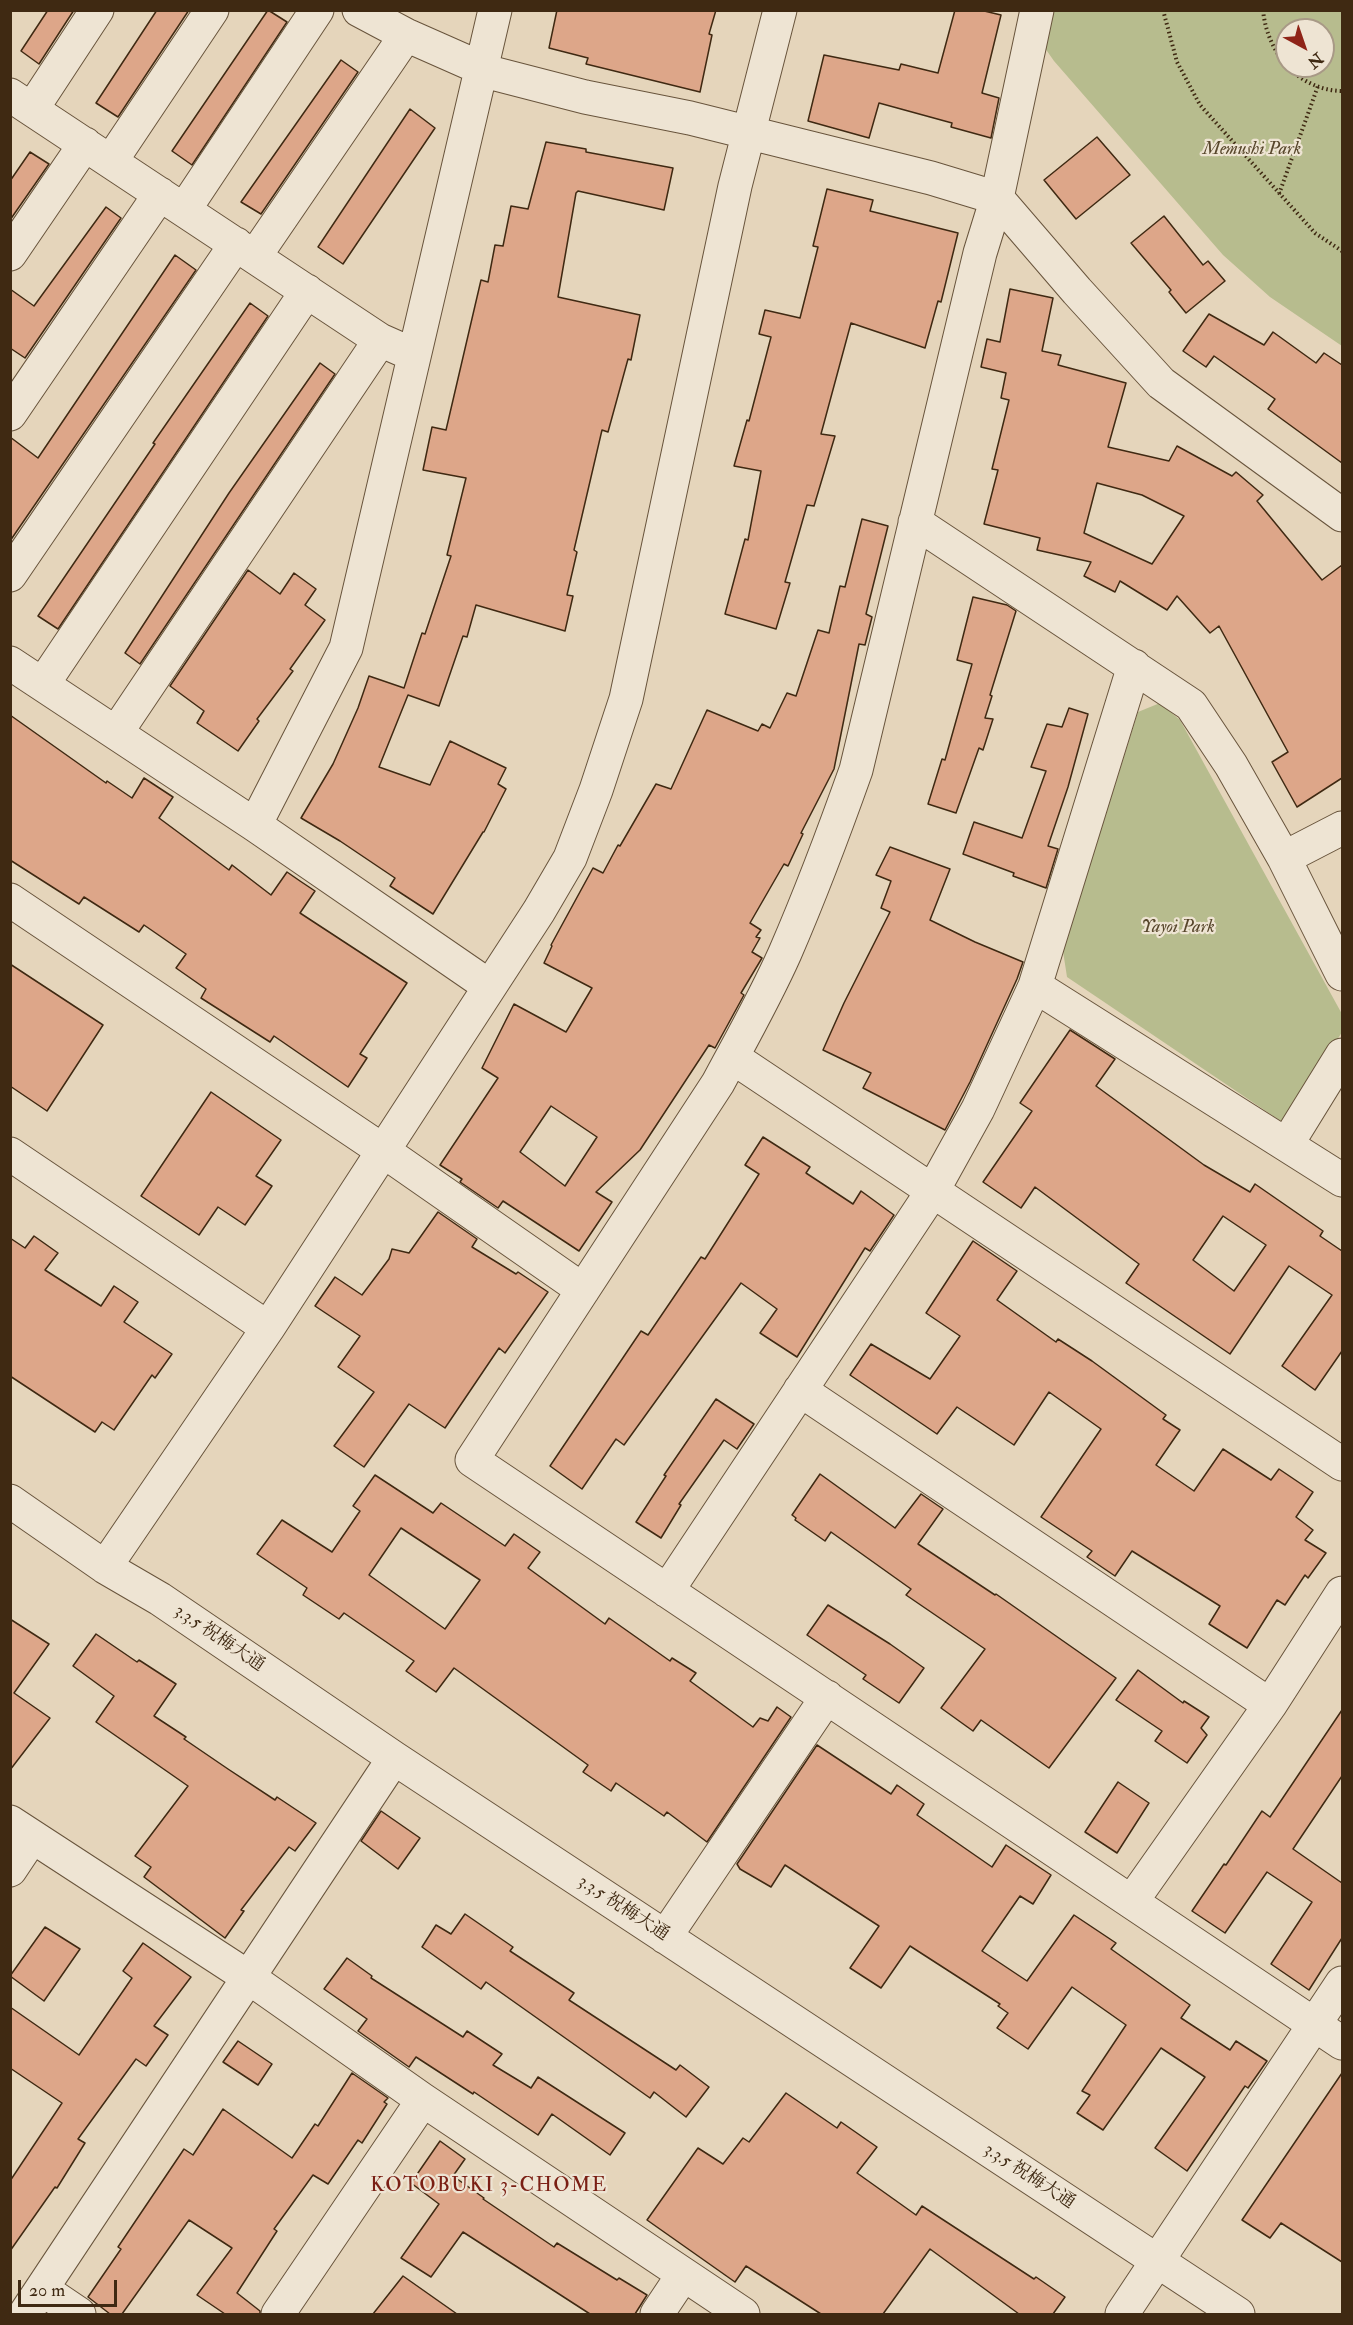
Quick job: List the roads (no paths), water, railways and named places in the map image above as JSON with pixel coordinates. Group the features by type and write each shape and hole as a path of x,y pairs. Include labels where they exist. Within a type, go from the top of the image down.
{"street":[{"path":"97,10 21,102 380,340 414,356"},
{"path":"10,254 98,152 212,10"},
{"path":"10,414 317,10"},
{"path":"359,10 406,35 481,68 585,97 690,118 931,178 997,198 1077,291 1161,383 1342,515"},
{"path":"255,825 346,648 495,10"},
{"path":"105,1567 268,1328 539,911 570,858 596,790 626,699 733,197 780,10"},
{"path":"1037,10 997,198 980,253 856,770 828,849 784,954 718,1083 472,1460 1342,2043"},
{"path":"10,575 245,250 406,35"},
{"path":"43,684 307,291"},
{"path":"116,733 380,340"},
{"path":"915,522 1191,705 1231,765 1284,858 1342,974"},
{"path":"10,663 255,825 489,986"},
{"path":"667,1591 932,1192 978,1109 1035,986 1134,666"},
{"path":"1284,858 1342,828"},
{"path":"10,900 382,1150 583,1290"},
{"path":"1035,986 1342,1180"},
{"path":"1287,1144 1342,1055"},
{"path":"732,1057 1342,1464"},
{"path":"10,1154 268,1328"},
{"path":"800,1390 1270,1705"},
{"name":"3.3.5 祝梅大通","path":"10,1501 105,1567 160,1599 394,1758 1238,2314"},
{"path":"1132,1901 1270,1705 1342,1593"},
{"path":"665,1937 827,1697"},
{"path":"79,2314 34,2302 394,1758"},
{"path":"10,1870 21,1830 248,1977 423,2100 742,2314"},
{"path":"1122,2314 1342,1983"},
{"path":"278,2314 423,2100"},
{"path":"657,2314 683,2275"}],"district":[{"name":"KOTOBUKI 3-CHOME","path":"489,2187"}],"park label":[{"name":"Memushi Park","path":"1252,150"},
{"name":"Yayoi Park","path":"1178,928"}]}
